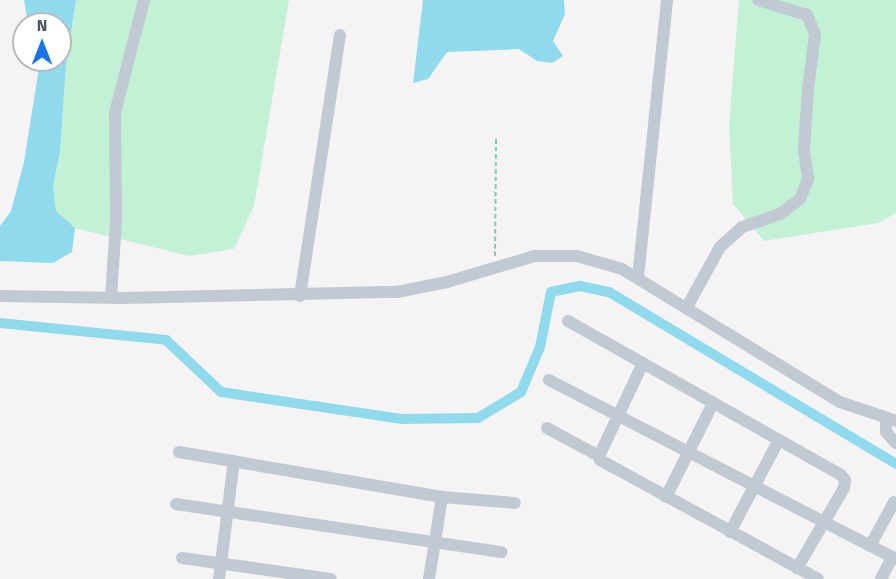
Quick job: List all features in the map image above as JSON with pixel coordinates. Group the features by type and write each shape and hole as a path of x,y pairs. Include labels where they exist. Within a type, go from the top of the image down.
{"street":[{"path":"111,297 116,222 115,113 144,0"},
{"path":"638,278 667,0"},
{"path":"687,307 720,247 742,227 780,214 800,199 808,179 804,149 808,88 815,34 807,15 758,0"},
{"path":"300,296 340,35"},
{"path":"0,296 300,296 397,292 447,282 535,256 555,254 577,256 622,269 840,402 891,420 886,432 896,443"},
{"path":"567,321 840,474 845,480 844,488 797,568"},
{"path":"599,456 643,363"},
{"path":"549,380 894,558 881,579"},
{"path":"666,498 713,403"},
{"path":"547,428 599,456 604,464 818,579"},
{"path":"730,532 779,440"},
{"path":"179,452 442,498 515,503"},
{"path":"219,579 234,461"},
{"path":"429,579 442,498"},
{"path":"870,546 894,502"},
{"path":"176,504 501,552"},
{"path":"182,558 330,579"}],"path":[{"path":"495,268 496,137"}],"green space":[{"path":"76,0 289,0 254,206 234,249 189,256 75,228 56,211 53,186 60,152 66,72 72,72 72,26"},
{"path":"739,0 896,0 896,213 878,223 764,241 733,204 729,125"}],"water":[{"path":"24,0 76,0 72,26 72,12 26,12"},
{"path":"423,0 564,0 565,14 553,41 563,56 552,63 537,61 519,49 447,52 428,79 413,83"},
{"path":"38,72 66,72 60,152 53,186 56,211 75,228 72,252 53,263 0,261 0,226 11,211 24,162"}],"waterway":[{"path":"0,323 166,340 221,392 401,419 478,418 521,392 540,347 551,292 580,286 609,292 896,464"}]}
